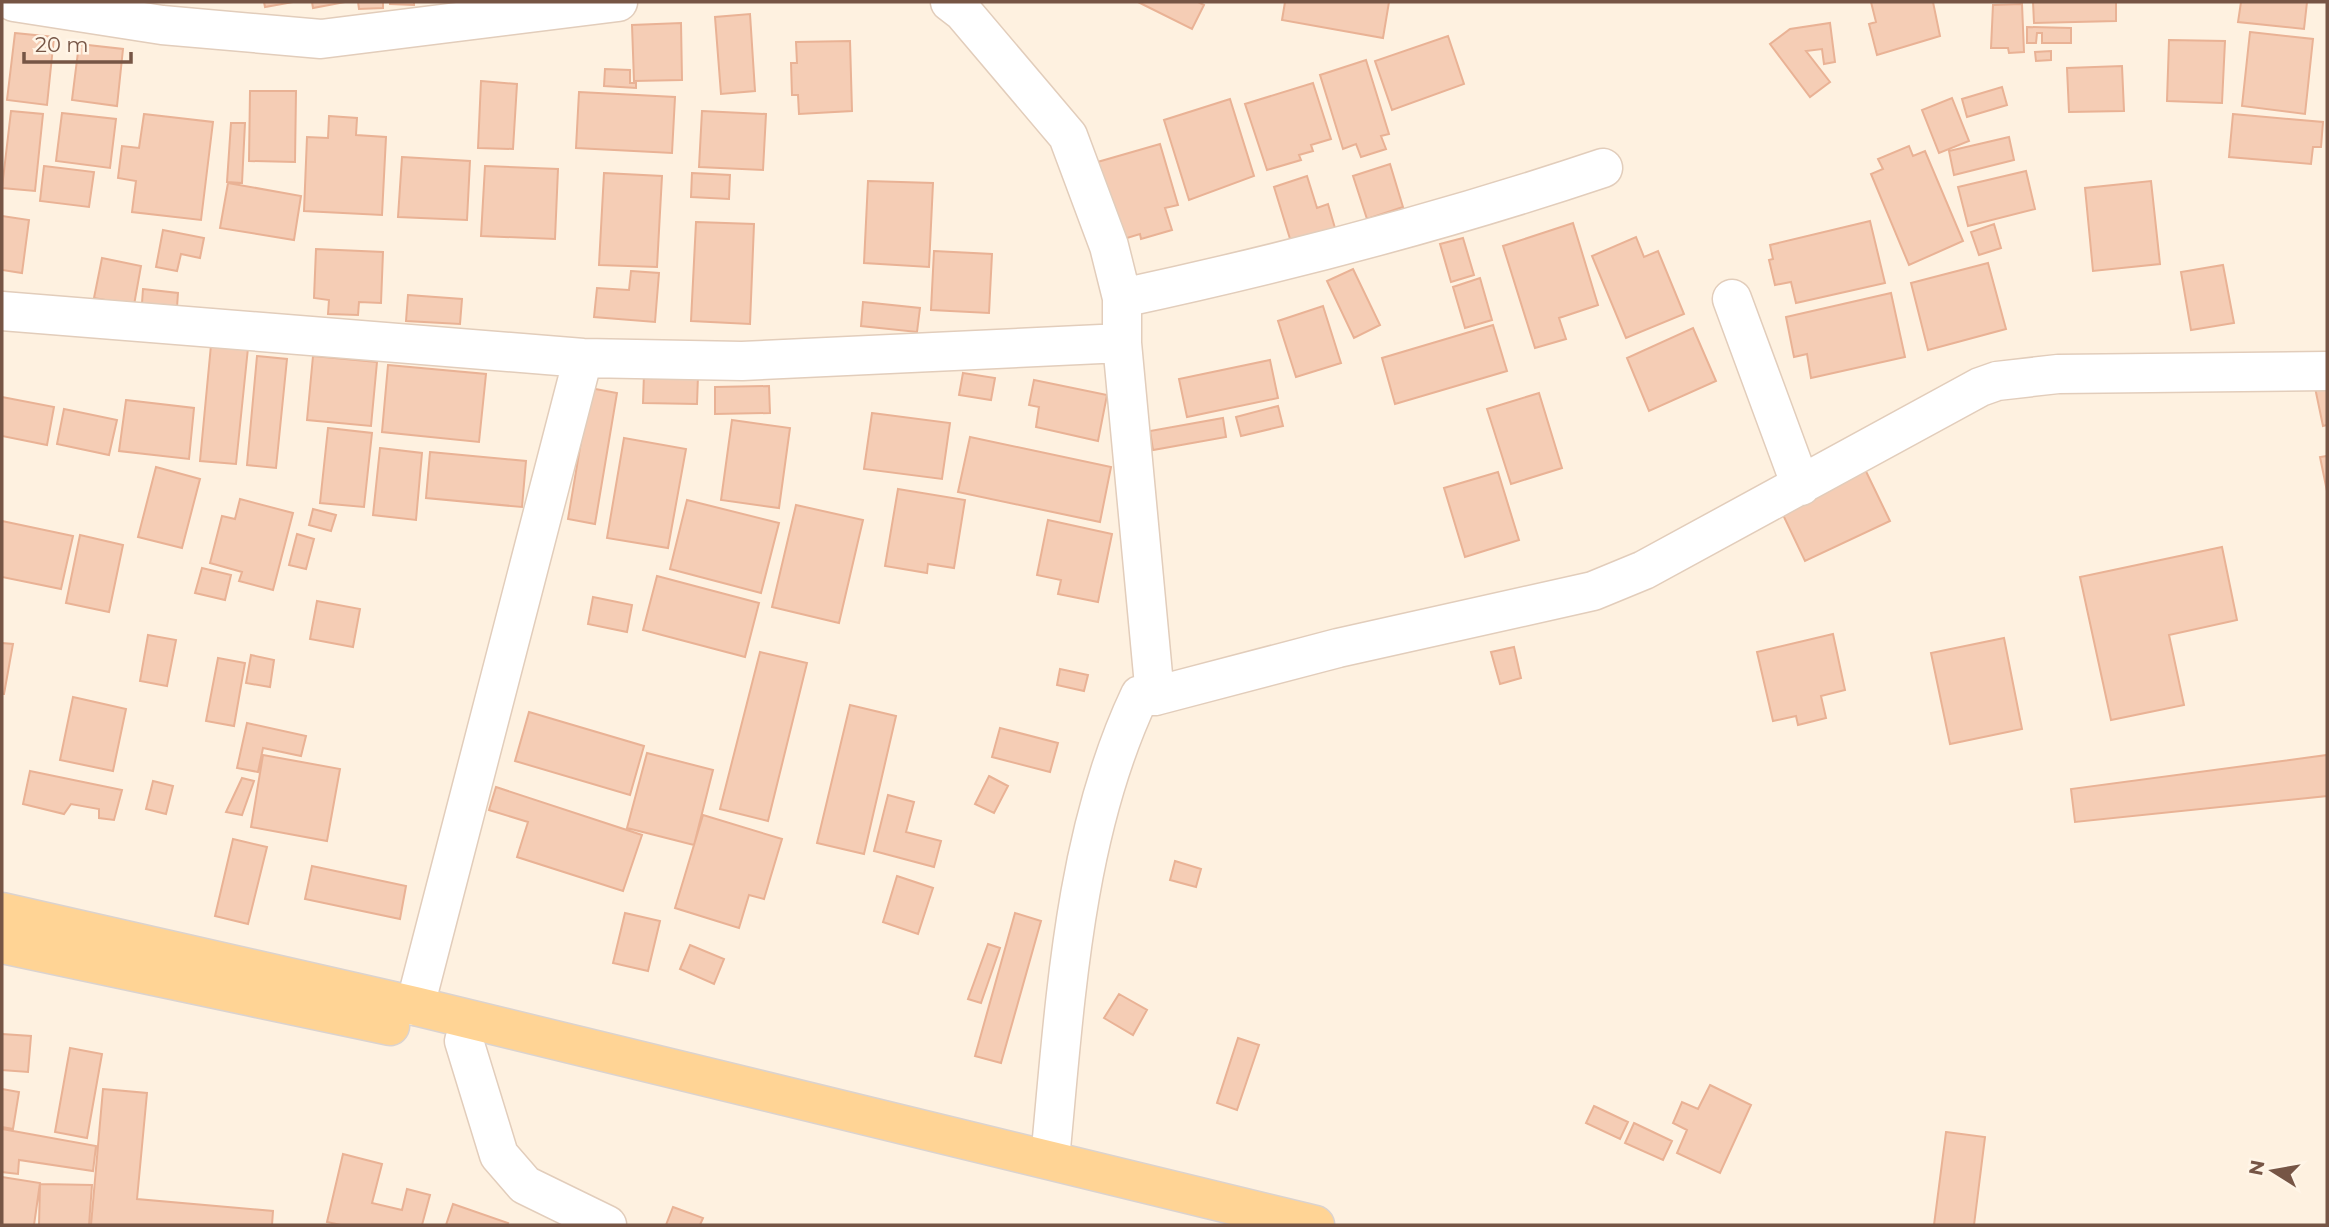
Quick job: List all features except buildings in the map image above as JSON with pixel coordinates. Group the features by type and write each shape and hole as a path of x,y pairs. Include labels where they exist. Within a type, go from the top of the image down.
{"main road":[{"path":"2,912 415,1006 1050,1159 1166,1201 1208,1225"},
{"path":"2,944 464,1041 1166,1201 1315,1225"}],"street":[{"path":"14,2 162,25 320,38 618,2"},
{"path":"950,2 963,12 1068,136 1109,246 1122,298 1122,343 1155,696"},
{"path":"1122,298 1265,267 1504,201 1603,168"},
{"path":"1732,299 1801,486"},
{"path":"2,310 583,358 742,361 1122,343"},
{"path":"415,1006 583,358"},
{"path":"1050,1159 1073,927 1116,745 1140,695 1155,696 1338,648 1593,591 1644,569 1980,387 1997,381 2058,374 2327,371"},
{"path":"464,1041 499,1155 525,1185 607,1225"}]}
